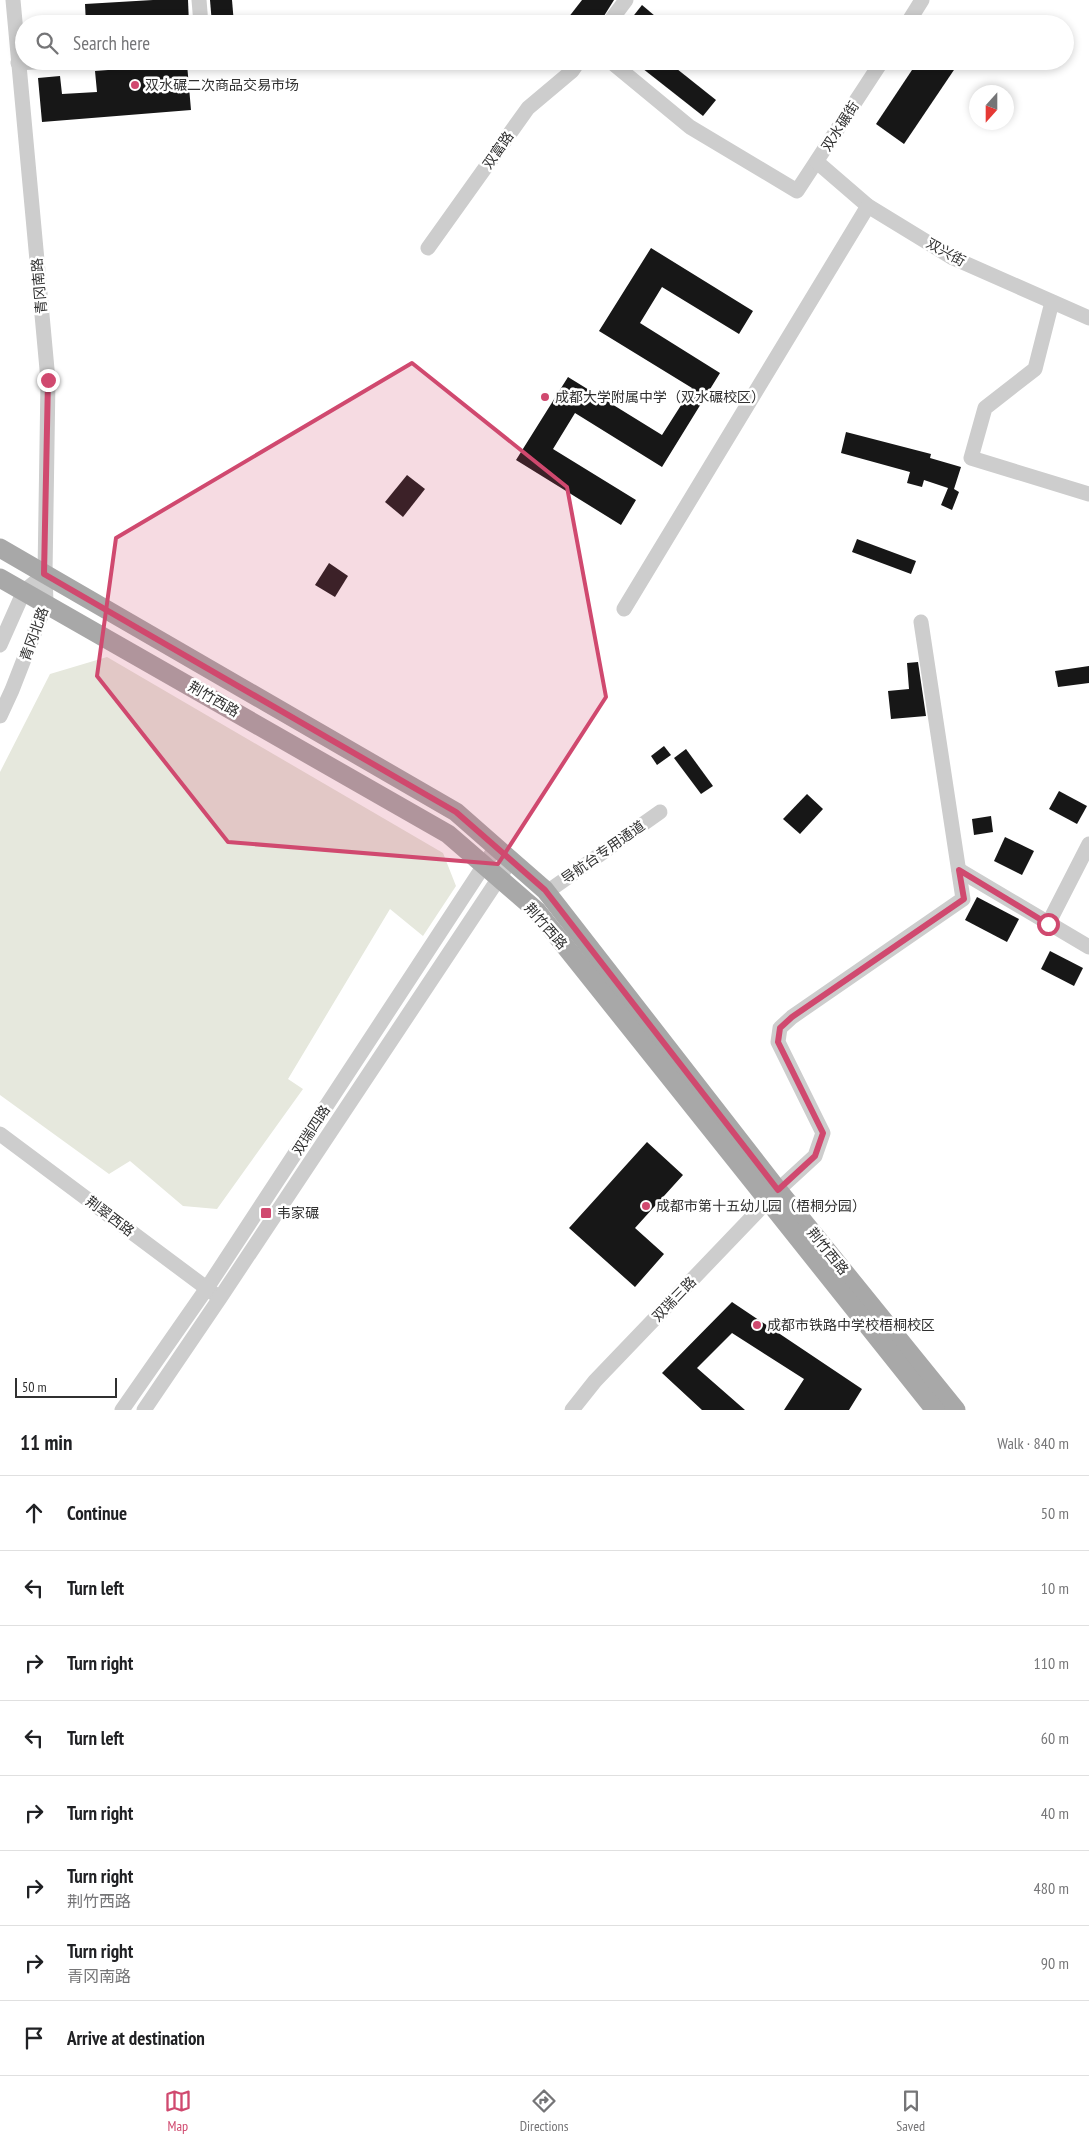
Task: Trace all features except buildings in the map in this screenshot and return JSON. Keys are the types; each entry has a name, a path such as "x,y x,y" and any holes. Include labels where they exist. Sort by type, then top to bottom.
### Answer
{"main road":[{"name":"荆竹西路","path":"0,548 456,812 547,892 935,1410"},
{"name":"荆竹西路","path":"0,578 448,834 537,911 773,1195 956,1410"}],"street":[{"name":"青冈南路","path":"13,0 15,26"},
{"path":"199,0 200,15"},
{"path":"615,15 626,0"},
{"path":"913,15 922,0"},
{"name":"青冈南路","path":"19,70 48,380 44,574"},
{"name":"双富路","path":"428,248 528,108 573,70"},
{"name":"双水碾街","path":"621,70 690,127 797,191 876,70"},
{"name":"双兴街","path":"817,162 868,206 953,258 1089,318"},
{"path":"624,609 868,206"},
{"path":"1052,302 1036,369 986,408 972,458 1089,494"},
{"name":"青冈北路","path":"0,645 24,591 44,574"},
{"name":"青冈北路","path":"0,716 46,603 44,574"},
{"path":"920,622 959,870 1089,947"},
{"name":"导航台专用通道","path":"547,892 660,812"},
{"path":"1048,924 1089,844"},
{"name":"双瑞四路","path":"122,1410 207,1288 496,847"},
{"name":"双瑞四路","path":"144,1410 511,860"},
{"name":"双瑞三路","path":"572,1410 595,1382 773,1195 815,1156 823,1133 778,1042 780,1028 792,1017 964,899 959,870"},
{"name":"荆翠西路","path":"0,1134 220,1298"}],"highlighted area":[{"path":"412,363 567,487 606,697 498,864 228,842 97,676 116,538"}],"shaded area":[{"path":"107,657 443,853 456,886 423,936 390,909 288,1079 303,1089 217,1209 183,1206 130,1161 109,1174 0,1095 0,772 50,674"}],"place":[{"name":"双水碾二次商品交易市场","path":"135,85"},
{"name":"成都大学附属中学（双水碾校区）","path":"545,397"},
{"name":"成都市第十五幼儿园（梧桐分园）","path":"646,1206"},
{"name":"韦家碾","path":"266,1213"},
{"name":"成都市铁路中学校梧桐校区","path":"757,1325"}],"route":[{"path":"48,380 44,574 456,812 545,890 778,1190 815,1156 823,1133 778,1042 780,1028 792,1017 964,899 959,870 1048,924"}]}
